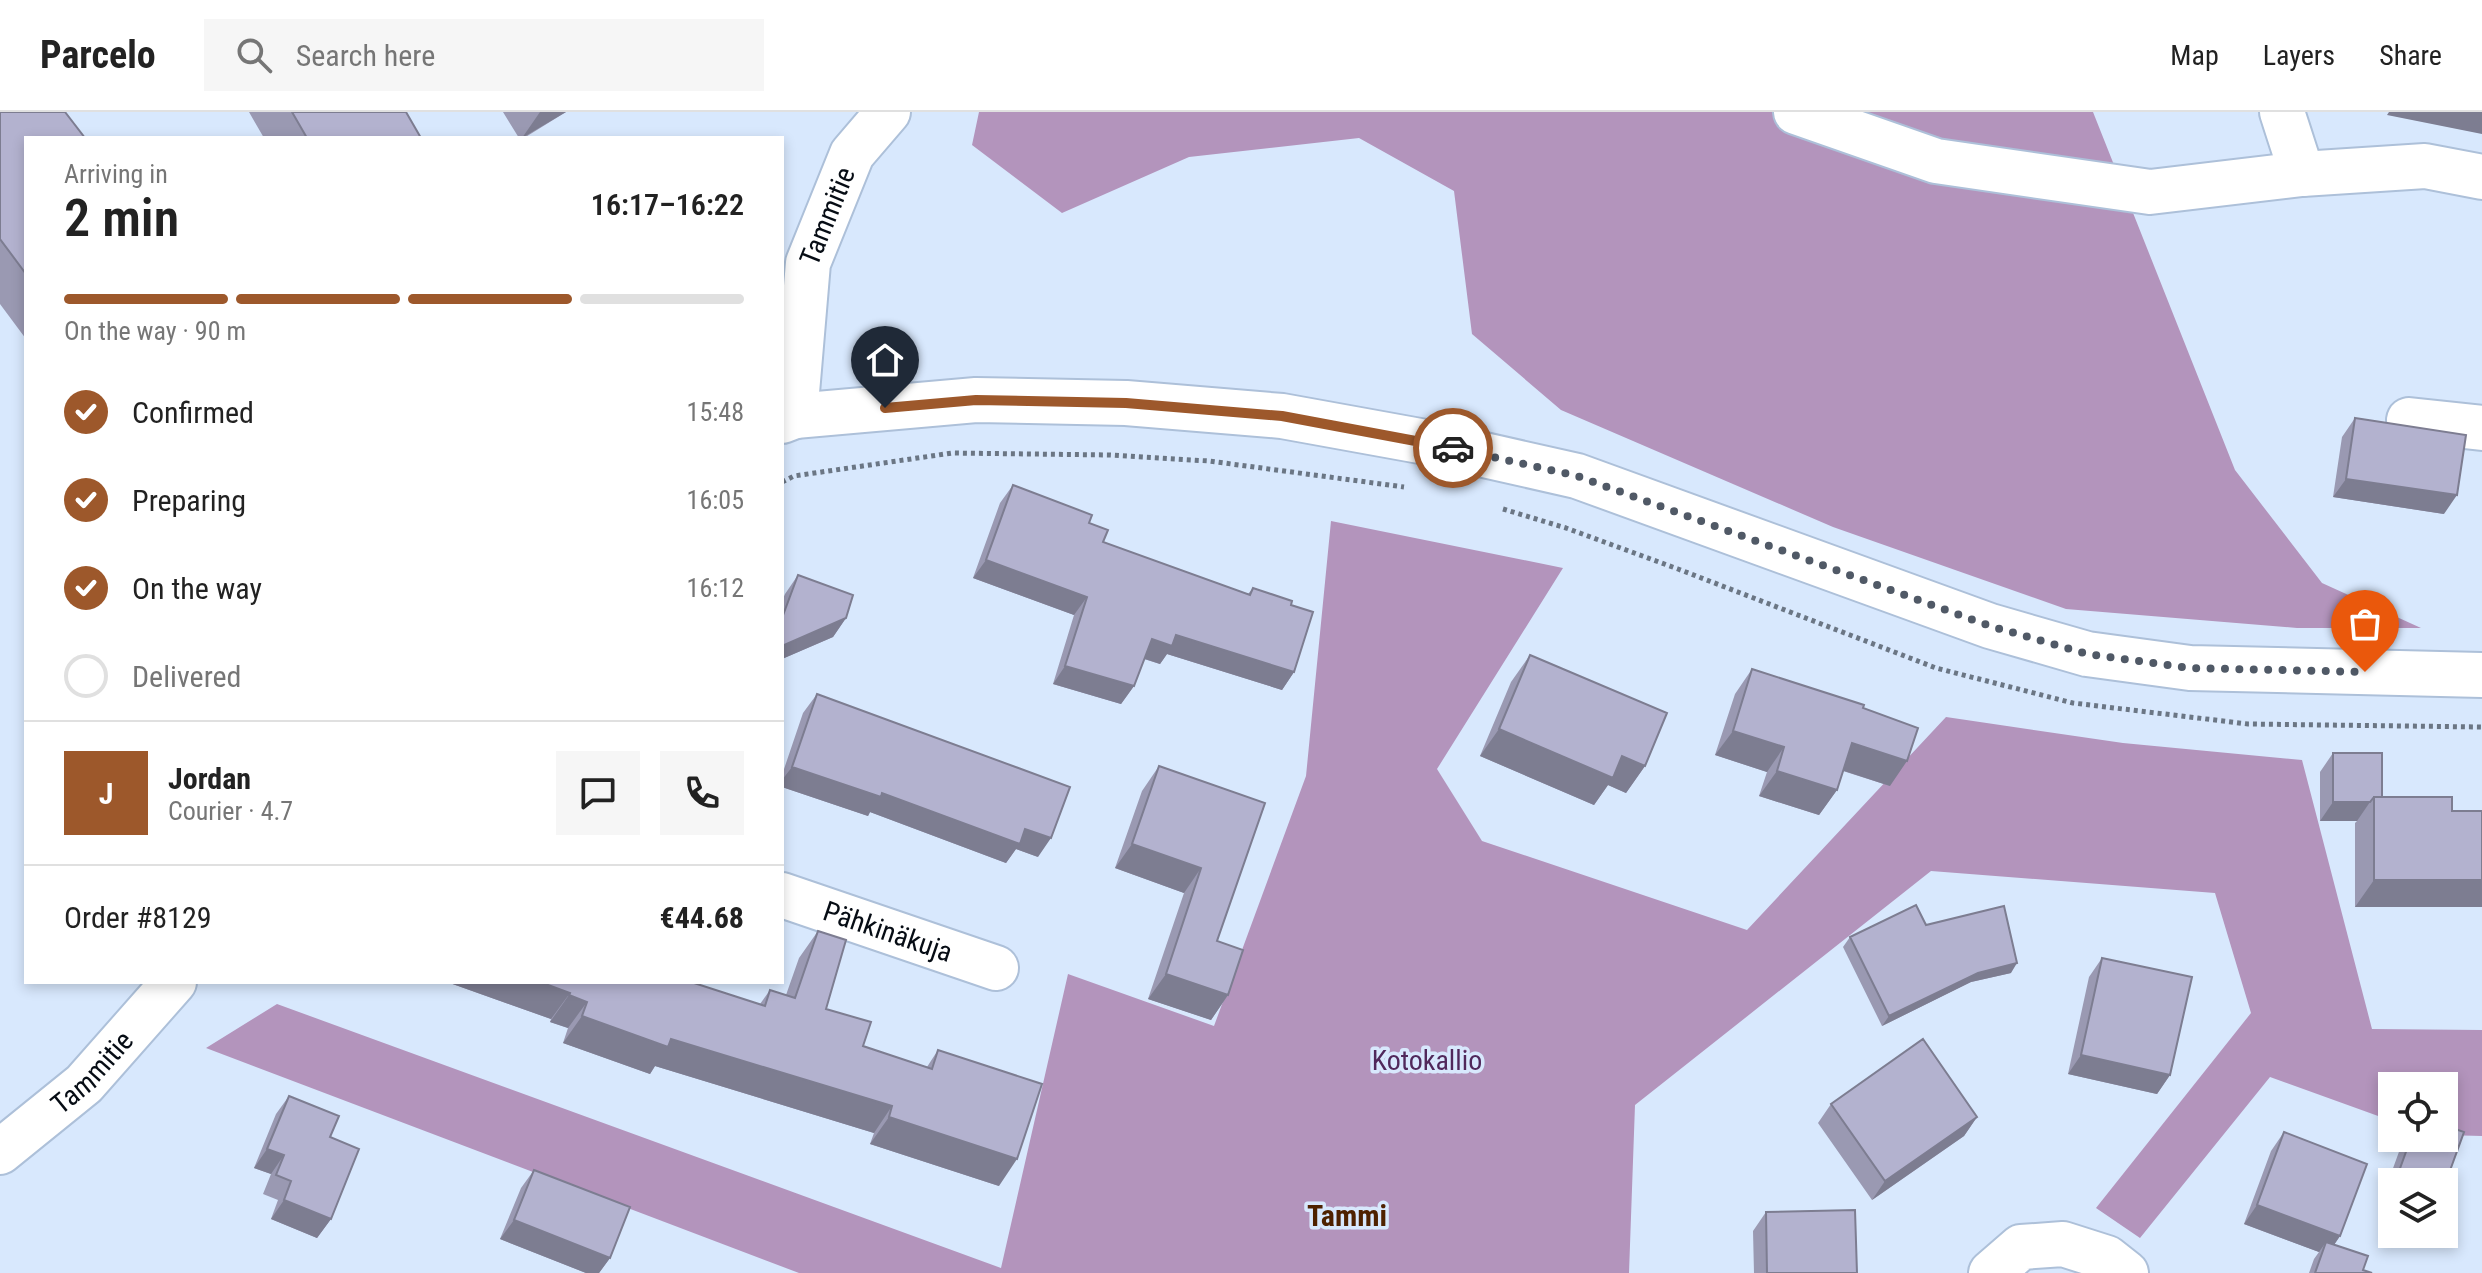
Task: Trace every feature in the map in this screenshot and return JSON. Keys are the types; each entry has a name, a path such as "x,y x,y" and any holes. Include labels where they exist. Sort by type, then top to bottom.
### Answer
{"street":[{"name":"Tammitie","path":"788,418 808,263 852,154 888,112"},
{"path":"1796,112 1936,161 2150,192 2302,174 2425,166 2482,177"},
{"path":"2282,112 2302,174"},
{"path":"788,418 976,400 1126,403 1282,416 1431,443 1577,476 1990,626 2087,654 2190,668 2482,675"},
{"path":"2409,420 2482,428"},
{"name":"Pähkinäkuja","path":"784,896 996,968"},
{"name":"Tammitie","path":"2,1146 84,1084 172,984"},
{"path":"1991,1273 2021,1247 2063,1244 2107,1258 2126,1273"}],"path":[{"path":"784,481 794,476 952,453 1109,455 1209,461 1406,488"},
{"path":"1499,508 1664,563 1936,668 2073,703 2248,724 2482,727"}],"green space":[{"path":"979,112 2093,112 2235,470 2322,583 2421,628 2297,628 2066,609 1833,527 1561,410 1472,334 1454,191 1359,138 1189,157 1062,213 972,145"},
{"name":"Kotokallio","path":"1331,521 1563,568 1437,769 1482,841 1747,930 1946,717 2123,743 2302,760 2372,1029 2482,1030 2482,1136 2458,1135 2458,1072 2378,1072 2378,1116 2270,1077 2140,1238 2096,1208 2251,1013 2215,893 1931,871 1635,1105 1629,1273 799,1273 206,1048 277,1004 1001,1268 1068,974 1214,1026 1306,776"}],"building":[{"path":"0,112 65,112 83,136 24,136 24,271 0,239"},
{"path":"292,112 406,112 420,136 306,136"},
{"path":"2355,418 2466,435 2457,495 2346,479"},
{"path":"1013,485 1092,515 1089,523 1108,530 1103,542 1250,595 1253,588 1292,601 1291,605 1313,612 1294,672 1176,635 1172,646 1152,639 1134,686 1065,666 1087,597 986,560"},
{"path":"798,575 853,595 846,618 784,645 784,613"},
{"path":"1530,655 1667,713 1645,766 1622,756 1613,778 1499,729"},
{"path":"1752,669 1864,705 1863,708 1918,728 1907,761 1852,743 1837,790 1777,771 1784,747 1733,731"},
{"path":"817,694 1070,787 1051,838 1025,829 1020,844 882,793 881,797 792,767"},
{"path":"2333,753 2382,753 2382,797 2374,797 2370,802 2333,802"},
{"path":"1159,766 1265,803 1217,941 1243,950 1228,995 1166,974 1201,868 1132,844"},
{"path":"2374,797 2452,797 2452,811 2482,811 2482,880 2374,880"},
{"path":"1916,905 1926,925 2004,906 2017,963 1978,973 1889,1016 1850,937"},
{"path":"818,931 846,940 826,1009 871,1022 863,1046 932,1069 938,1050 1042,1084 1017,1159 889,1117 892,1106 671,1039 668,1047 582,1016 587,1002 545,984 697,984 765,1006 770,990 795,998"},
{"path":"2102,958 2192,977 2170,1075 2081,1055"},
{"path":"1923,1039 1977,1117 1885,1181 1831,1104"},
{"path":"289,1096 339,1116 330,1137 359,1149 331,1219 284,1200 291,1181 276,1175 284,1155 267,1149"},
{"path":"2458,1130 2464,1132 2458,1148"},
{"path":"2284,1132 2367,1164 2340,1236 2257,1205"},
{"path":"2406,1152 2457,1152 2451,1168 2400,1168"},
{"path":"534,1170 630,1207 610,1258 514,1220"},
{"path":"1855,1210 1857,1273 1767,1273 1766,1212"},
{"path":"2326,1242 2368,1256 2363,1270 2372,1273 2315,1273"}],"way so far":[{"path":"1453,448 1577,476 1990,626 2087,654 2190,668 2365,672"}],"district":[{"name":"Tammi","path":"1347,1215"}],"route":[{"path":"885,408 976,400 1126,403 1282,416 1453,448"}]}
